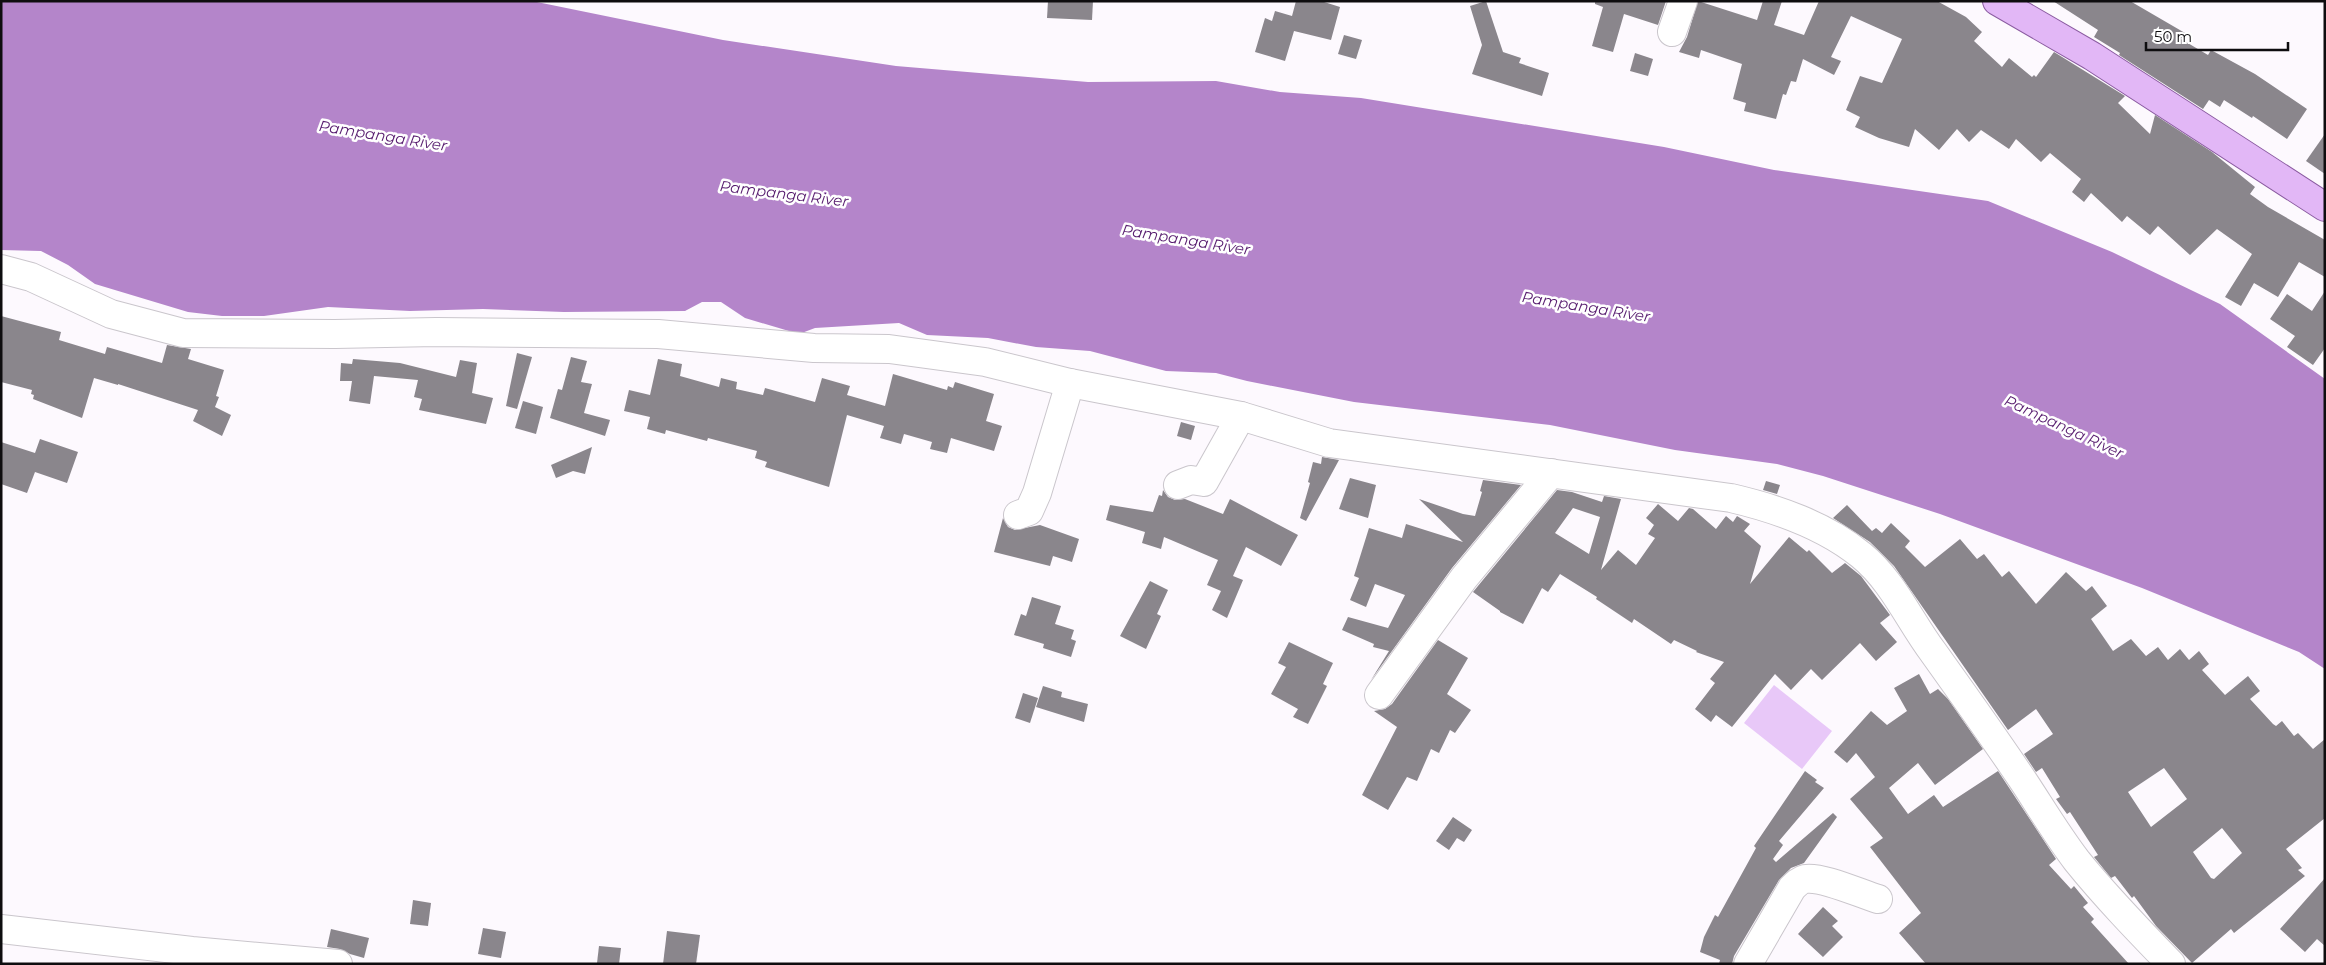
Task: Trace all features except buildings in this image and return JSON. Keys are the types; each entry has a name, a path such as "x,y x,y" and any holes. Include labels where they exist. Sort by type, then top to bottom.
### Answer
{"main road":[{"path":"1997,1 2092,56 2325,207"}],"street":[{"path":"1672,32 1683,1"},
{"path":"1,269 30,277 111,314 183,333 334,334 436,332 658,334 814,348 890,349 985,362 1070,383 1240,416 1328,443 1731,498 1764,506 1794,516 1838,538 1863,556 1886,580 1932,651 1971,702 2076,860 2128,920 2171,964"},
{"path":"1018,515 1029,511 1037,493 1070,383"},
{"path":"1178,485 1190,480 1204,482 1240,416"},
{"path":"1379,695 1464,578 1551,473"},
{"path":"1748,964 1792,888 1798,882 1806,879 1833,884 1878,900"},
{"path":"1,929 192,951 325,963"}],"shaded area":[{"path":"1774,685 1832,731 1802,769 1744,723"}],"water":[{"name":"Pampanga River","path":"1,1 532,1 723,40 896,66 1088,82 1216,81 1280,92 1361,98 1664,147 1774,170 1988,201 2112,252 2220,304 2325,379 2325,669 2299,652 2142,588 1940,514 1823,476 1777,464 1675,450 1550,425 1354,402 1216,373 1166,371 1090,351 1036,347 988,338 927,335 899,323 815,328 799,334 745,318 721,302 702,302 685,311 564,312 483,309 410,311 328,307 264,316 222,316 188,312 95,284 68,265 41,251 1,250"}]}
